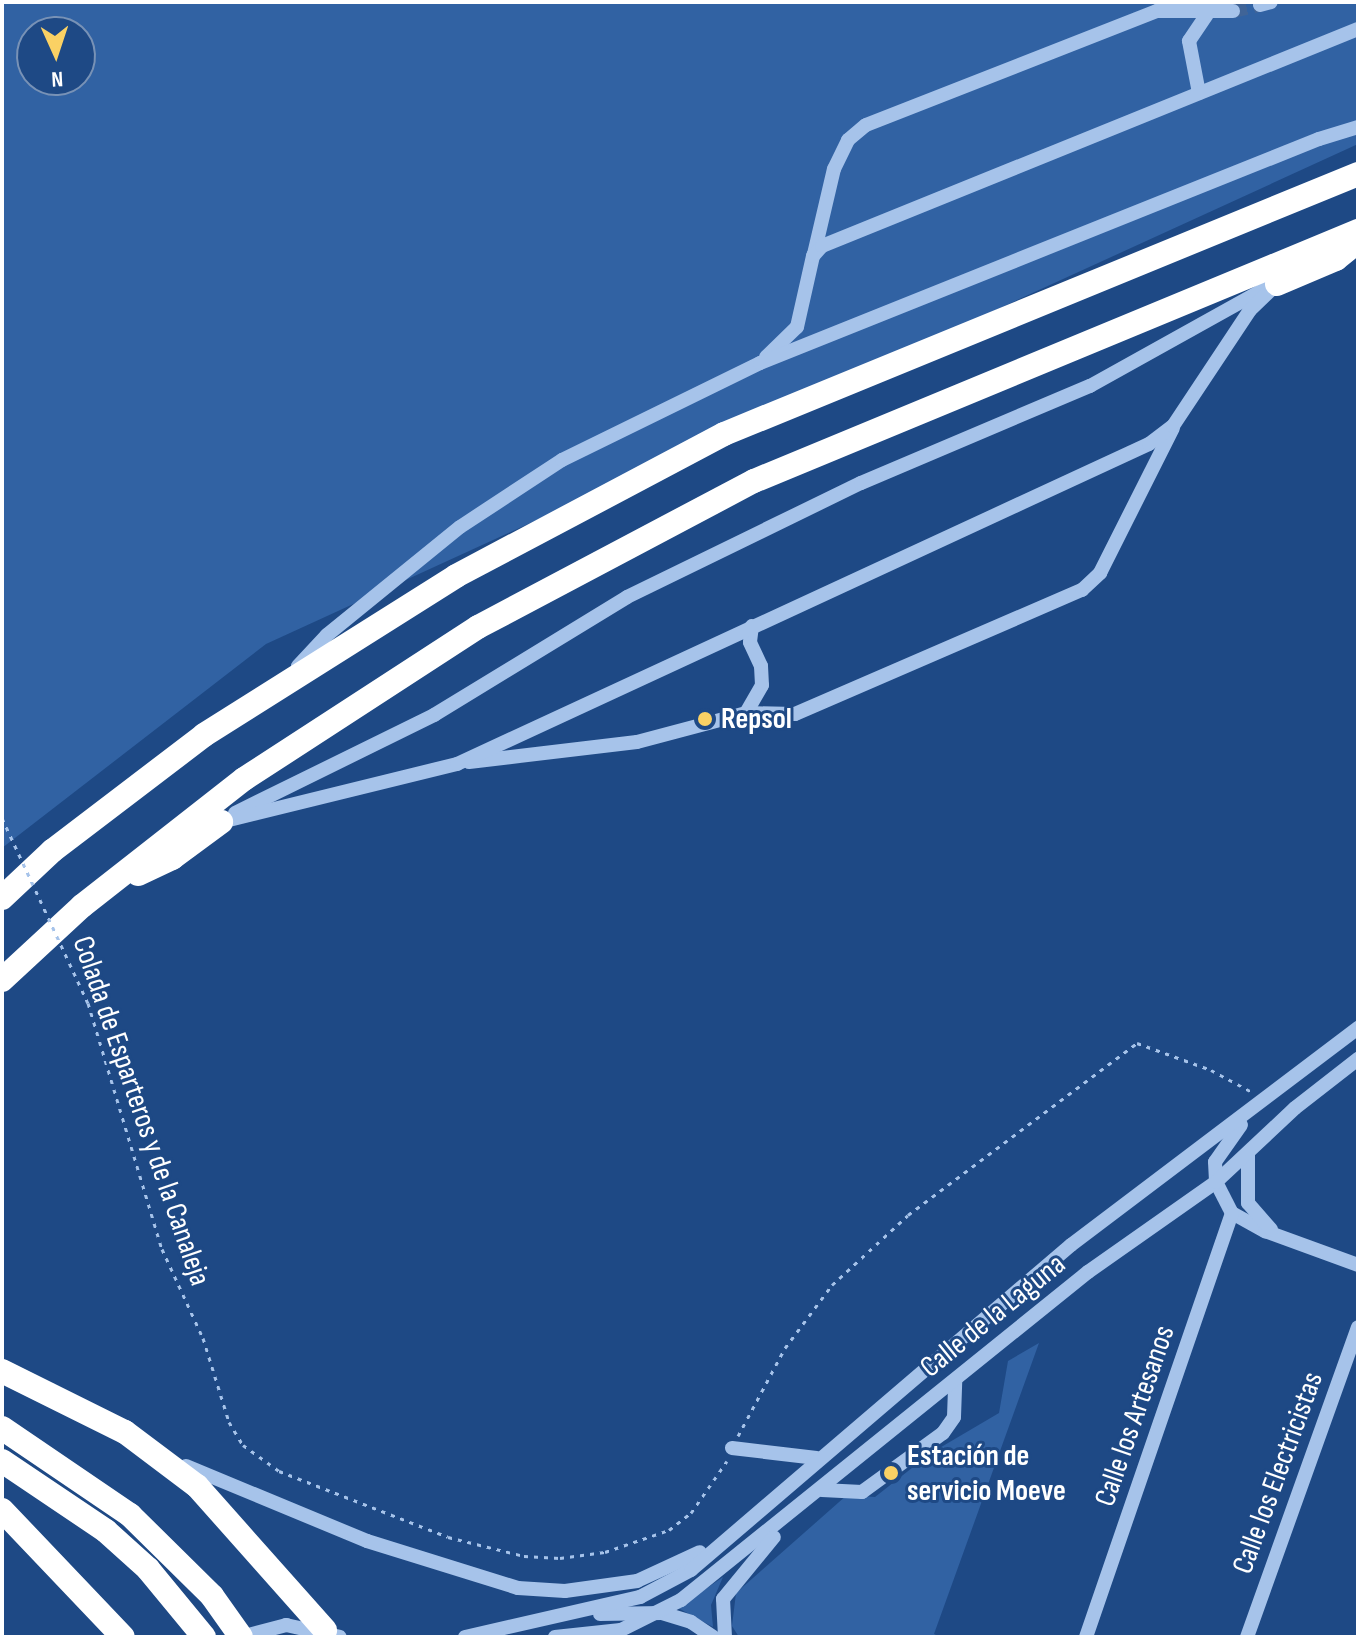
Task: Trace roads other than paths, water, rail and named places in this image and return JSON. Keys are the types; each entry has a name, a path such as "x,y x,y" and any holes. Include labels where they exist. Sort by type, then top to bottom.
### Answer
{"highway":[{"path":"2,898 90,822 204,735 456,576 724,434 1358,174"},
{"path":"2,980 99,892 244,779 478,627 727,495 1358,231"},
{"path":"1277,284 1336,259 1358,241"},
{"path":"99,892 172,858 221,822"},
{"path":"2,1371 125,1432 205,1494 333,1634"},
{"path":"2,1428 130,1515 212,1596 241,1637"},
{"path":"2,1461 106,1531 187,1614 204,1637"},
{"path":"2,1510 123,1637"}],"street":[{"path":"760,363 797,327 834,169 848,140 866,125 1157,11 1207,14 1233,11"},
{"path":"1199,93 1189,41 1207,14"},
{"path":"813,256 822,246 1358,29"},
{"path":"278,688 327,635 460,527 562,460 760,363 1358,127"},
{"path":"221,822 457,764 637,742 705,719 746,713 795,714 1082,590 1100,573 1173,426 1250,310 1277,284"},
{"path":"221,822 434,715 627,597 861,483 1090,386 1277,284"},
{"path":"457,764 1149,444 1173,426"},
{"path":"746,713 762,685 761,666 750,642 752,626"},
{"name":"Calle de la Laguna","path":"739,1525 1071,1245 1358,1028"},
{"name":"Calle de la Laguna","path":"555,1637 621,1630 662,1613 822,1490 1088,1272 1216,1182 1295,1108 1358,1059"},
{"path":"1262,1101 1221,1148 1216,1182 1232,1213 1277,1235 1358,1265"},
{"path":"1248,1155 1248,1203 1277,1235"},
{"name":"Calle los Artesanos","path":"1086,1637 1232,1213"},
{"name":"Calle los Electricistas","path":"1247,1637 1358,1327"},
{"path":"822,1490 862,1492 943,1433 954,1417 955,1381"},
{"path":"125,1432 214,1481 367,1541 518,1588 565,1591 637,1581 688,1560 739,1525"},
{"path":"732,1448 816,1458"},
{"path":"725,1637 723,1599 731,1583 802,1506"},
{"path":"465,1637 526,1620 628,1600 662,1588 691,1570 739,1525"},
{"path":"526,1620 662,1613 691,1622 713,1637"},
{"path":"241,1637 286,1625 333,1634"}],"tunnel":[{"path":"1233,11 1260,5"}],"place":[{"name":"Repsol","path":"705,719"},
{"name":"Estación de servicio Moeve","path":"891,1473"}]}
